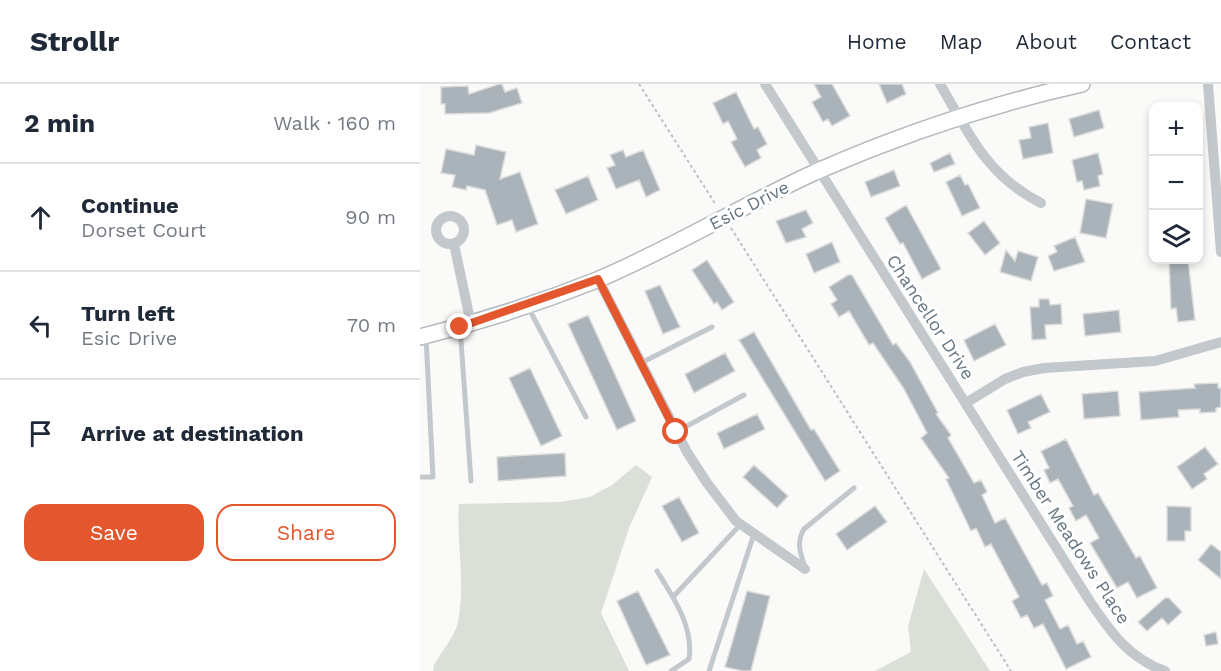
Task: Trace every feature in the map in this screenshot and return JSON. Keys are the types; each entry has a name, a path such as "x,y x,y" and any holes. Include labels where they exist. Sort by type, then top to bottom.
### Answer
{"street":[{"name":"Chancellor Drive","path":"765,84 966,403 1005,379 1023,372 1044,368 1155,361 1221,342"},
{"path":"940,84 993,170 1017,191 1041,203"},
{"name":"Esic Drive","path":"423,336 465,326 527,306 598,279 818,171 958,116 1083,84"},
{"path":"1208,84 1221,252"},
{"path":"454,244 465,326"},
{"path":"598,279 676,432 706,483 741,524 805,569"},
{"name":"Timber Meadows Place","path":"966,403 1117,640 1138,658 1166,671"}],"lane":[{"path":"527,306 586,417"},
{"path":"465,326 471,481"},
{"path":"641,363 712,327"},
{"path":"420,477 433,477 423,336"},
{"path":"676,432 744,395"},
{"path":"805,569 799,548 799,537 804,529 854,488"},
{"path":"673,597 741,524"},
{"path":"710,671 754,534"},
{"path":"657,571 673,597 689,633 691,645 689,659 671,671"}],"path":[{"path":"639,84 719,210"},
{"path":"730,228 1011,671"}],"shaded area":[{"path":"636,465 652,477 629,528 601,613 629,671 433,671 458,621 461,591 459,504 561,502 590,497 612,485"},
{"path":"924,569 990,671 875,671 911,652 908,626"}],"building":[{"path":"502,84 505,92 517,88 522,103 489,113 445,114 445,104 441,104 441,87 468,86 469,94"},
{"path":"814,84 832,84 850,116 832,126 828,119 823,122 812,102 821,97"},
{"path":"879,84 902,84 906,94 887,103"},
{"path":"736,92 754,129 758,127 767,144 757,150 761,158 745,167 731,142 737,139 728,121 723,124 713,103"},
{"path":"1099,110 1104,128 1074,137 1069,119"},
{"path":"1048,123 1053,153 1023,159 1019,140 1031,138 1029,127"},
{"path":"476,145 506,152 500,179 520,172 538,224 516,232 512,220 497,225 485,190 467,186 466,190 452,187 455,175 441,173 446,149 474,155"},
{"path":"623,150 626,157 643,150 660,190 646,197 639,180 616,189 607,168 615,165 610,155"},
{"path":"950,153 955,164 934,172 930,163"},
{"path":"1098,153 1103,174 1098,176 1100,186 1084,190 1082,181 1077,182 1072,160"},
{"path":"894,170 900,186 871,197 865,182"},
{"path":"960,175 965,185 968,184 980,208 962,216 946,182"},
{"path":"588,176 598,200 566,214 555,190"},
{"path":"1086,199 1113,204 1106,238 1080,233"},
{"path":"906,205 941,269 922,279 903,243 900,244 885,218"},
{"path":"806,210 813,223 802,229 806,237 786,243 776,221"},
{"path":"984,221 1000,243 985,255 968,233"},
{"path":"1075,237 1085,262 1054,271 1048,256 1057,252 1054,246"},
{"path":"832,242 840,262 814,273 806,254"},
{"path":"1006,250 1015,261 1018,251 1038,257 1031,281 1000,272"},
{"path":"707,260 734,302 722,310 717,302 714,304 692,270"},
{"path":"1169,264 1188,264 1195,320 1178,322 1176,308 1171,309"},
{"path":"848,275 852,275 893,345 896,343 910,362 938,413 936,414 951,435 948,438 974,483 981,480 987,492 982,495 995,523 1005,518 1042,585 1047,583 1053,596 1045,600 1060,629 1068,625 1077,644 1083,641 1091,657 1066,669 1043,624 1034,628 1027,615 1021,618 1012,601 1019,597 991,544 985,547 976,528 971,531 946,479 949,478 921,438 927,433 904,389 873,343 869,345 849,311 839,317 831,304 837,300 829,287"},
{"path":"660,285 680,327 663,334 645,291"},
{"path":"1039,299 1049,299 1050,305 1061,304 1062,324 1045,325 1046,339 1032,340 1030,307 1039,307"},
{"path":"1119,310 1121,332 1085,336 1083,314"},
{"path":"588,315 636,421 617,430 568,324"},
{"path":"995,324 1006,345 974,361 964,340"},
{"path":"754,332 811,430 814,429 840,471 825,481 739,340"},
{"path":"725,353 735,371 694,393 685,374"},
{"path":"530,368 562,436 541,446 509,378"},
{"path":"1218,383 1218,388 1221,388 1221,407 1216,408 1216,412 1200,413 1200,409 1178,410 1179,417 1141,420 1139,392 1195,388 1194,384"},
{"path":"1118,391 1120,416 1084,419 1082,394"},
{"path":"1041,394 1050,412 1028,422 1031,428 1018,434 1007,410"},
{"path":"757,414 765,429 724,449 717,433"},
{"path":"1066,439 1094,495 1098,493 1136,558 1140,556 1157,588 1137,598 1128,582 1117,588 1090,543 1099,538 1086,515 1076,521 1069,508 1073,506 1058,479 1050,483 1044,470 1049,468 1041,451"},
{"path":"1205,447 1218,464 1204,474 1207,479 1192,489 1177,467"},
{"path":"565,453 566,476 498,481 497,457"},
{"path":"754,465 788,496 777,508 743,477"},
{"path":"679,497 699,533 682,542 662,506"},
{"path":"875,506 887,522 847,550 836,534"},
{"path":"1167,506 1191,507 1191,531 1185,531 1185,541 1167,541"},
{"path":"1211,544 1221,552 1221,579 1198,560"},
{"path":"638,591 670,655 646,665 617,601"},
{"path":"747,591 770,596 751,671 742,671 725,667"},
{"path":"1165,598 1169,598 1182,612 1168,625 1162,618 1147,631 1138,622"},
{"path":"1216,632 1218,644 1206,646 1204,635"}],"route":[{"path":"460,327 598,279 676,432"}]}
